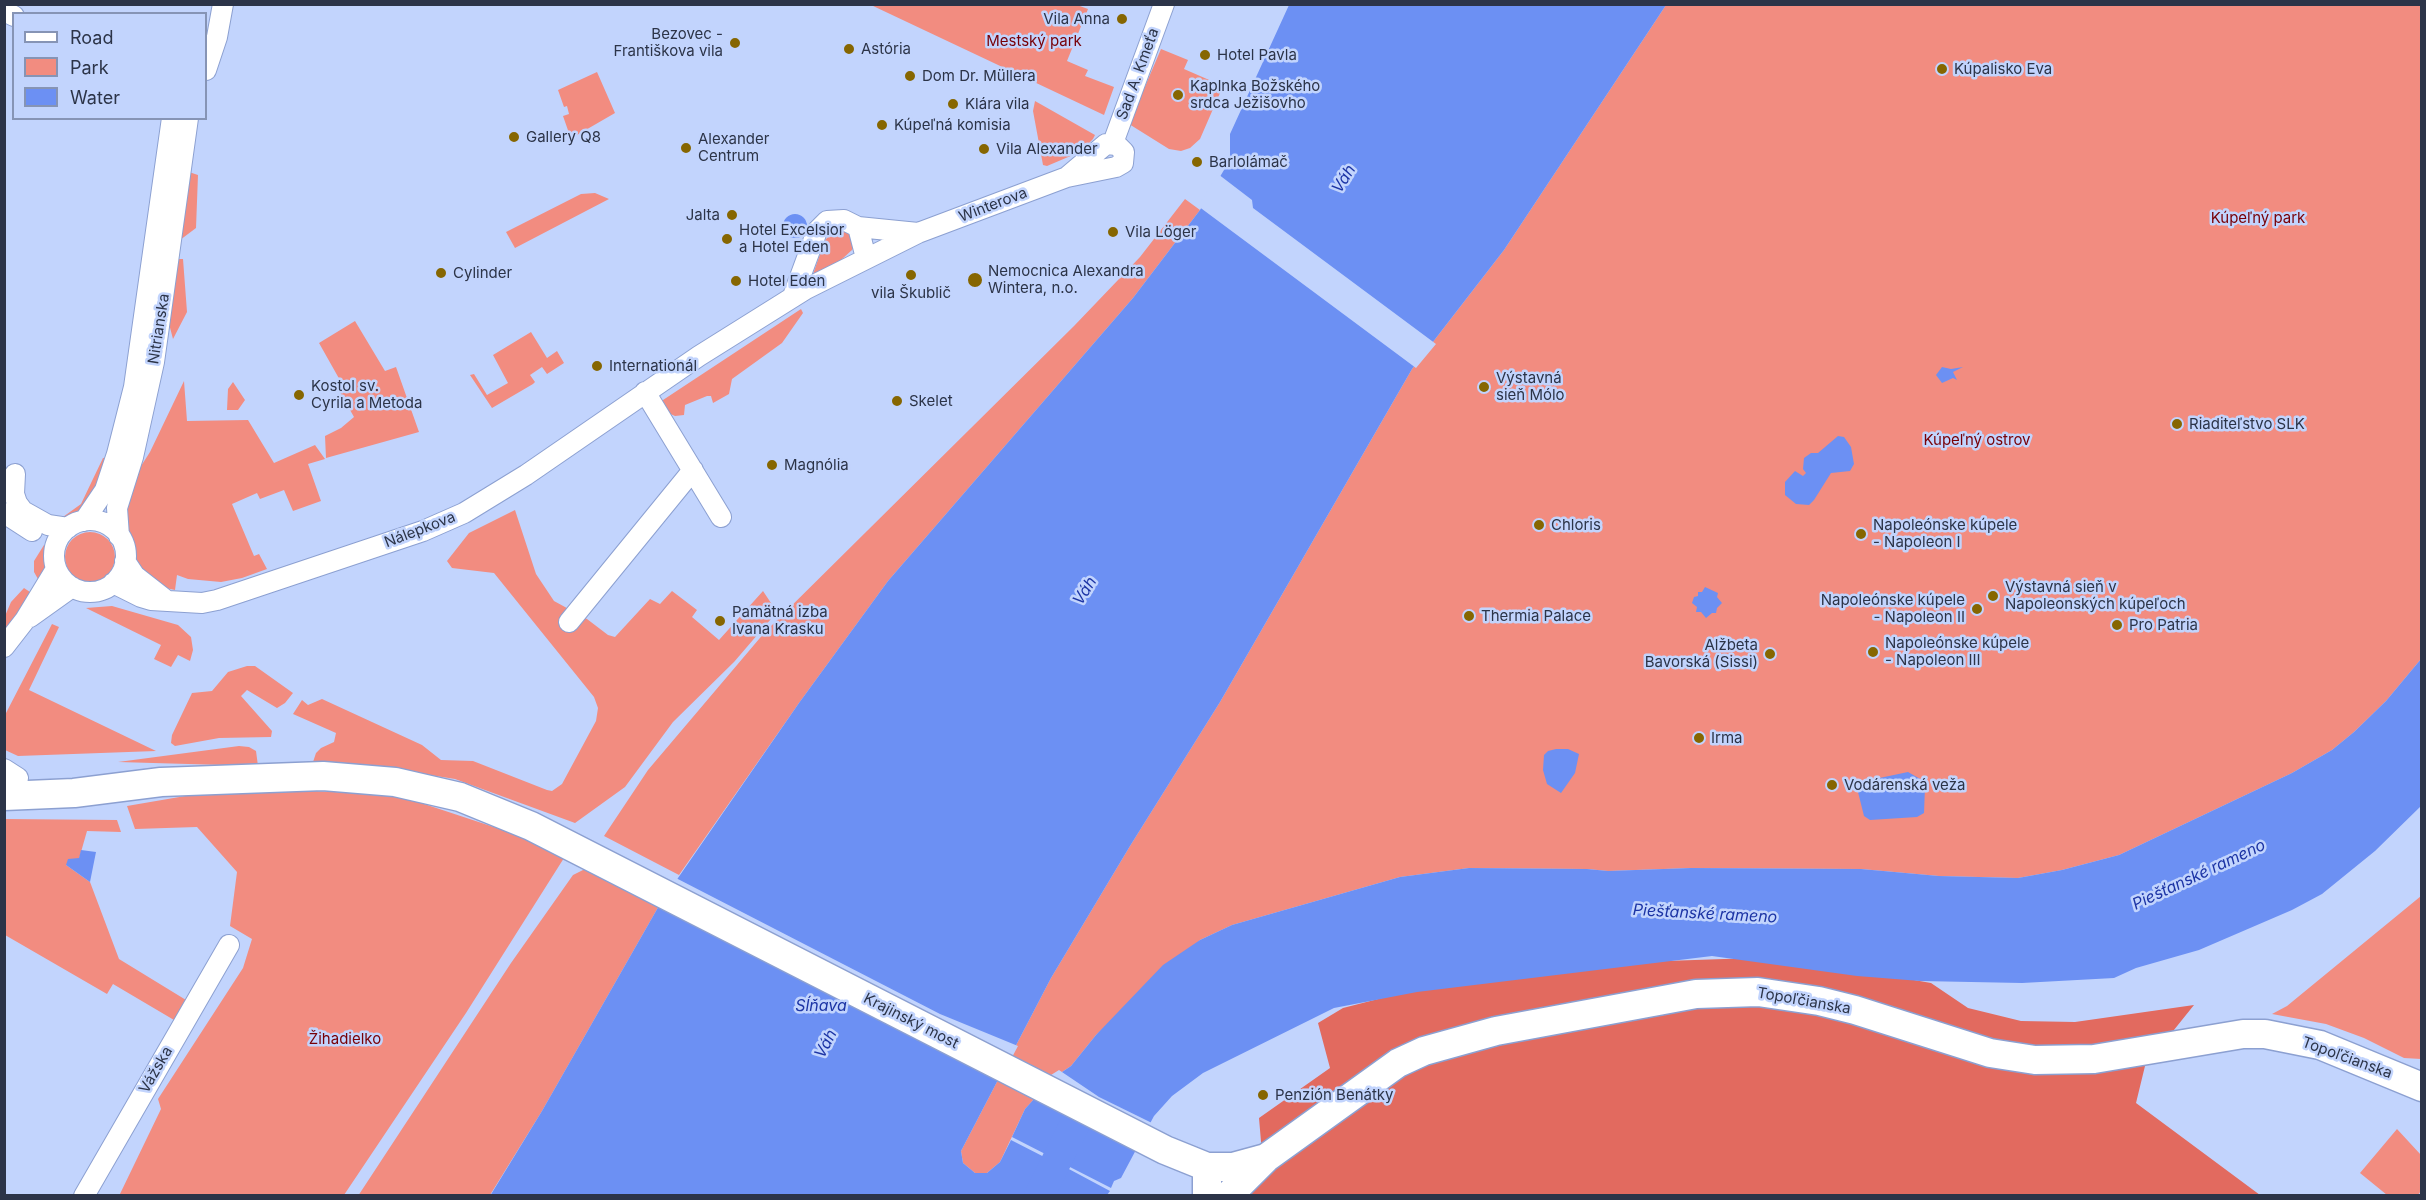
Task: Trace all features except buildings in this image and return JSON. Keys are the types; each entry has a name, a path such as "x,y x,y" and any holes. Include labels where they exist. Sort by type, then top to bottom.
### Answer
{"main road":[{"name":"Krajinský most","path":"8,780 74,793 161,782 323,776 395,782 441,791 480,804 531,826 1166,1150 1207,1167"},
{"name":"Topoľčianska","path":"1207,1167 1233,1167 1266,1158 1398,1063 1424,1052 1496,1031 1696,994 1758,992 1819,1001 1856,1010 1990,1053 2035,1060 2094,1059 2243,1034 2265,1034 2320,1045 2421,1087"},
{"path":"1228,1196 1266,1158"},
{"path":"1207,1167 1207,1196"}],"street":[{"path":"207,64 211,41 223,4"},
{"name":"Sad A. Kmeťa","path":"1113,143 1164,4"},
{"name":"Nitrianska","path":"4,647 25,620 55,559 58,539 98,504 117,454 134,387 172,120"},
{"name":"Nitrianska","path":"125,561 124,548 119,536 117,508 133,457 153,362 188,120"},
{"name":"Winterova","path":"918,232 1067,177 1098,149 1113,143"},
{"path":"799,292 814,237 820,226 835,219 852,222 858,227 918,232"},
{"path":"858,227 866,258"},
{"name":"Nálepkova","path":"113,583 141,597 202,603 282,580 464,513 526,475 645,392 799,292 918,232"},
{"path":"645,392 722,517"},
{"path":"569,622 693,470"},
{"path":"119,536 101,522 48,525 23,511 16,502 14,494 15,474 6,490 6,514 20,525 42,536 55,559 62,579 72,587 93,592 113,583 121,573 125,561"},
{"path":"125,561 135,576 167,601"},
{"name":"Nitrianska","path":"25,620 72,587"},
{"name":"Vážska","path":"84,1196 229,945"}],"green space":[{"name":"Mestský park","path":"871,5 1077,5 1088,9 1067,61 1088,70 1085,76 1114,87 1104,115"},
{"name":"Kúpeľný ostrov","path":"1666,5 2421,5 2421,659 2386,701 2332,750 2292,773 2119,855 2062,870 2018,878 1939,876 1861,869 1691,868 1608,871 1469,868 1400,877 1232,925 1200,940 1096,1035 1071,1066 1053,1078 1025,1109 1000,1162 987,1173 975,1173 963,1163 961,1151 1051,978 1220,702 1412,369 1504,250"},
{"path":"1161,49 1188,60 1184,69 1223,86 1200,139 1190,148 1181,151 1169,149 1129,124"},
{"path":"597,72 615,113 577,135 570,136 563,116 569,114 567,106 564,107 558,90"},
{"path":"1035,101 1095,135 1093,139 1080,152 1047,166 1043,165 1033,111"},
{"path":"189,172 198,175 196,228 180,240"},
{"path":"595,193 609,199 515,248 506,232 581,194"},
{"path":"1185,199 1200,210 1133,298 888,581 799,703 679,875 604,836 648,770 765,632 1074,326 1140,257"},
{"path":"839,229 850,233 854,246 852,250 841,260 812,277 825,240"},
{"path":"178,259 183,259 187,312 173,339 168,320"},
{"path":"801,309 803,313 782,343 732,379 729,394 713,403 711,396 707,396 685,405 684,415 675,416 666,412 662,406 663,400"},
{"path":"355,321 385,371 396,367 419,432 326,458 325,436 341,428 354,417 336,385 341,382 319,343"},
{"path":"531,332 547,358 557,351 564,363 547,374 542,367 530,375 535,382 533,384 492,408 470,375 474,374 487,395 508,383 493,355"},
{"path":"184,381 187,421 248,420 274,463 315,445 325,459 308,464 321,501 293,511 284,490 260,499 257,493 232,504 254,556 259,554 267,569 242,578 221,582 188,579 177,575 175,590 161,587 135,563 133,548 122,523 134,477 150,452"},
{"path":"233,382 245,400 238,410 227,410 228,389"},
{"path":"110,457 98,497 75,519 67,523 56,522 81,504 103,458"},
{"path":"515,510 536,574 554,601 587,619 608,635 615,637 650,599 660,604 672,591 697,610 692,617 719,640 763,591 777,612 734,662 673,722 625,787 575,823 455,779 404,771 312,765 316,753 334,742 336,733 293,714 302,700 308,705 322,699 422,745 441,760 473,761 552,791 562,784 596,721 598,708 594,697 494,573 452,568 447,561 469,533"},
{"path":"90,532 108,539 115,557 108,575 90,582 72,575 65,557 72,539"},
{"path":"44,545 49,553 50,568 43,582 34,572 34,561"},
{"path":"24,588 33,594 5,630 5,616 11,602"},
{"path":"112,606 178,625 191,637 193,650 190,661 178,655 171,667 154,659 161,645 86,608"},
{"path":"52,624 59,627 29,690 156,751 18,756 5,750 5,715"},
{"path":"255,666 293,693 285,703 277,708 247,690 241,696 272,731 271,737 219,738 175,746 171,743 172,735 192,693 212,691 228,672"},
{"path":"239,746 249,747 256,751 258,766 118,762"},
{"name":"Žihadielko","path":"312,791 397,795 512,833 564,858 466,1013 344,1195 119,1196 161,1109 158,1099 243,968 252,939 230,926 237,872 197,827 135,829 127,806 191,795"},
{"path":"5,819 117,820 121,832 87,831 79,859 66,865 90,882 119,959 186,1000 174,1020 113,984 107,994 5,935"},
{"path":"587,868 660,904 542,1111 490,1195 358,1196 511,963 573,875"},
{"path":"2421,896 2421,1059 2404,1058 2364,1038 2326,1024 2272,1014 2287,1006"},
{"path":"2397,1129 2421,1155 2421,1191 2418,1195 2387,1195 2360,1173"}],"shaded area":[{"path":"1783,957 1931,983 1968,1008 2021,1021 2075,1022 2194,1005 2145,1066 2136,1103 2260,1195 1231,1196 1263,1165 1259,1118 1330,1068 1318,1023 1343,1008 1460,978 1577,964"}],"water":[{"name":"Sĺňava","path":"1289,5 1666,5 1504,250 1412,369 1220,702 1051,978 961,1151 963,1163 975,1173 987,1173 1000,1162 1011,1140 1054,1162 1046,1183 1047,1187 1054,1187 1067,1168 1110,1191 1107,1195 490,1196 542,1111 660,904 799,703 888,581 1133,298 1200,210 1230,160 1230,134"},
{"path":"795,214 800,215 806,221 806,231 800,237 795,238 790,237 784,231 783,226 784,221 790,215"},
{"path":"1942,367 1951,369 1963,367 1953,372 1957,380 1953,378 1942,383 1936,375"},
{"path":"1838,436 1844,437 1851,447 1854,464 1850,471 1831,473 1809,505 1796,504 1785,495 1785,482 1795,471 1803,476 1806,473 1803,469 1804,458 1811,453 1818,453"},
{"path":"1705,587 1718,593 1717,597 1722,603 1716,613 1706,618 1701,612 1696,612 1697,607 1692,603 1694,597 1698,596 1698,592 1702,592"},
{"path":"2421,659 2421,806 2375,851 2322,894 2292,910 2199,950 2136,968 2114,978 2022,983 1920,981 1857,976 1712,956 1417,992 1334,1008 1203,1073 1172,1096 1154,1116 1121,1178 1114,1181 1111,1188 1068,1166 1070,1162 1068,1157 1063,1154 1055,1159 1012,1137 1025,1109 1053,1078 1071,1066 1096,1035 1163,965 1200,940 1232,925 1400,877 1469,868 1608,871 1691,868 1861,869 1939,876 2018,878 2062,870 2119,855 2292,773 2332,750 2386,701"},
{"path":"1556,749 1568,749 1579,754 1575,773 1561,793 1547,784 1543,770 1544,755"},
{"path":"1908,772 1922,780 1925,787 1924,813 1917,817 1870,820 1864,816 1858,792 1860,784"},
{"path":"81,850 96,852 90,882 66,865 68,859 79,858"}],"pier":[{"path":"1218,174 1252,200 1253,208 1436,344 1416,368 1198,206"},
{"path":"674,877 940,1014 1018,1046 1002,1076 659,901"},
{"path":"1059,1070 1099,1097 1154,1124 1141,1147 1035,1093 1051,1075"}],"waterway":[{"name":"Piešťanské rameno","path":"1039,1196 1078,1118"}],"place":[{"name":"Vila Anna","path":"1122,19"},
{"name":"Bezovec - Františkova vila","path":"735,43"},
{"name":"Astória","path":"849,49"},
{"name":"Hotel Pavla","path":"1205,55"},
{"name":"Kúpalisko Eva","path":"1942,69"},
{"name":"Dom Dr. Müllera","path":"910,76"},
{"name":"Kaplnka Božského srdca Ježišovho","path":"1178,95"},
{"name":"Klára vila","path":"953,104"},
{"name":"Kúpeľná komisia","path":"882,125"},
{"name":"Gallery Q8","path":"514,137"},
{"name":"Alexander Centrum","path":"686,148"},
{"name":"Vila Alexander","path":"984,149"},
{"name":"Barlolámač","path":"1197,162"},
{"name":"Jalta","path":"732,215"},
{"name":"Vila Löger","path":"1113,232"},
{"name":"Hotel Excelsior a Hotel Eden","path":"727,239"},
{"name":"Cylinder","path":"441,273"},
{"name":"vila Škublič","path":"911,275"},
{"name":"Nemocnica Alexandra Wintera, n.o.","path":"975,280"},
{"name":"Hotel Eden","path":"736,281"},
{"name":"Internationál","path":"597,366"},
{"name":"Výstavná sieň Mólo","path":"1484,387"},
{"name":"Kostol sv. Cyrila a Metoda","path":"299,395"},
{"name":"Skelet","path":"897,401"},
{"name":"Riaditeľstvo SLK","path":"2177,424"},
{"name":"Magnólia","path":"772,465"},
{"name":"Chloris","path":"1539,525"},
{"name":"Napoleónske kúpele - Napoleon I","path":"1861,534"},
{"name":"Výstavná sieň v Napoleonských kúpeľoch","path":"1993,596"},
{"name":"Napoleónske kúpele - Napoleon II","path":"1977,609"},
{"name":"Thermia Palace","path":"1469,616"},
{"name":"Pamätná izba Ivana Krasku","path":"720,621"},
{"name":"Pro Patria","path":"2117,625"},
{"name":"Napoleónske kúpele - Napoleon III","path":"1873,652"},
{"name":"Alžbeta Bavorská (Sissi)","path":"1770,654"},
{"name":"Irma","path":"1699,738"},
{"name":"Vodárenská veža","path":"1832,785"},
{"name":"Penzión Benátky","path":"1263,1095"}],"water label":[{"name":"Váh","path":"1344,179"},
{"name":"Váh","path":"1085,591"},
{"name":"Váh","path":"826,1044"}],"park label":[{"name":"Kúpeľný park","path":"2258,218"}]}
